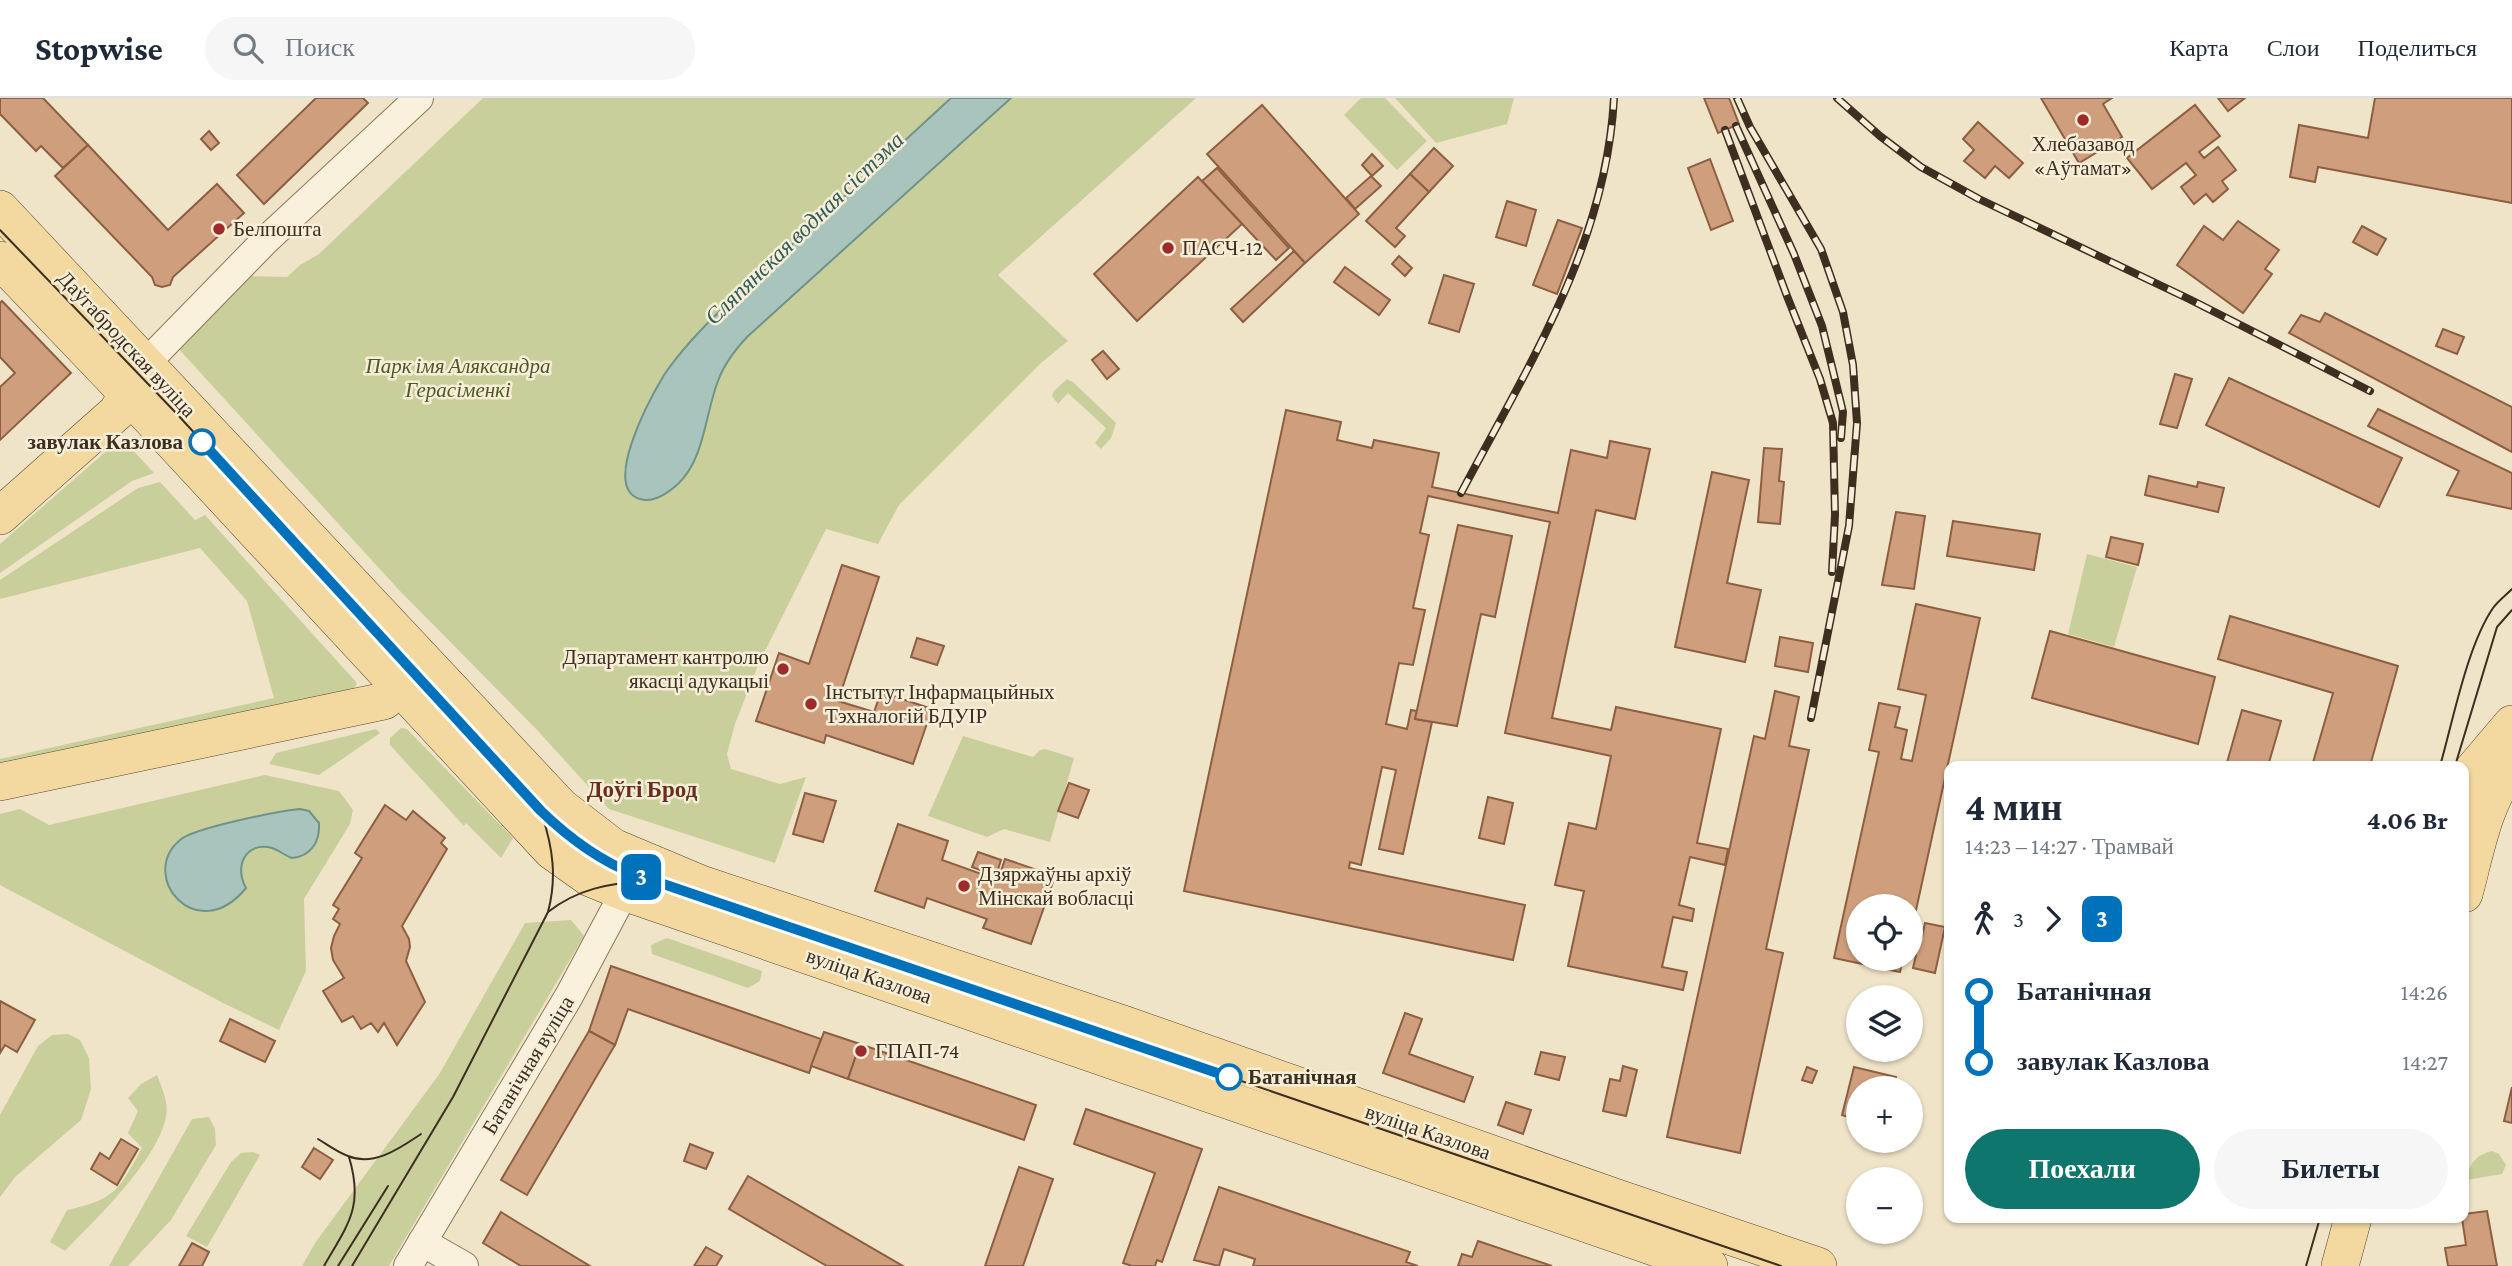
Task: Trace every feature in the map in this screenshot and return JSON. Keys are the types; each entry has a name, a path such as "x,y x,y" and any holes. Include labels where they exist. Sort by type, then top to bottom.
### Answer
{"main road":[{"name":"Даўгабродская вуліца","path":"0,209 137,379 411,674 552,851 590,878 632,876"},
{"name":"Даўгабродская вуліца","path":"0,260 137,379"},
{"path":"0,516 117,412 137,379"},
{"path":"0,782 384,701 411,674"},
{"path":"2469,785 2473,770 2512,724"},
{"path":"2469,875 2484,817 2501,780 2512,766"},
{"name":"вуліца Казлова","path":"632,876 1709,1266"},
{"name":"вуліца Казлова","path":"632,876 701,884 1113,1021 1604,1194 1818,1266"},
{"path":"2340,1266 2352,1223"},
{"path":"2367,1266 2379,1223"}],"street":[{"path":"137,379 266,240 419,98"},
{"name":"Батанічная вуліца","path":"408,1266 569,996 632,876"},
{"path":"422,1242 464,1266"}],"green space":[{"name":"Парк імя Аляксандра Герасіменкі","path":"483,98 951,98 691,340 665,375 640,424 624,470 633,494 646,498 673,490 683,479 699,448 720,376 747,337 1011,98 1196,98 998,275 1068,341 1041,363 899,505 878,544 826,529 759,663 735,724 727,754 731,769 780,784 806,777 775,863 609,809 537,730 398,589 176,346 249,276 287,277 300,265 319,254"},
{"path":"1361,98 1385,98 1427,141 1397,170 1344,115"},
{"path":"1395,98 1514,98 1507,124 1436,143"},
{"path":"1067,379 1116,423 1111,438 1101,449 1095,443 1106,428 1068,393 1058,404 1052,396"},
{"path":"121,444 128,445 154,473 132,481 0,573 0,544 110,448"},
{"path":"160,482 195,520 205,515 357,683 353,690 0,771 0,759 274,698 247,601 200,548 0,599 0,580 138,488"},
{"path":"2087,554 2137,567 2114,647 2068,634"},
{"path":"401,728 407,729 513,838 501,858 466,823 464,826 390,745 390,738"},
{"path":"376,729 380,733 319,775 269,764 276,753"},
{"path":"963,736 1033,757 1045,749 1074,758 1050,842 1004,829 987,837 928,816"},
{"path":"265,775 339,791 353,810 350,824 304,899 306,971 279,1030 0,885 0,814 20,809 49,825"},
{"path":"571,920 584,936 389,1266 302,1266 315,1243 440,1073 525,923"},
{"path":"667,938 762,971 760,981 748,988 652,954 651,945"},
{"path":"68,1034 80,1040 89,1058 91,1089 81,1120 16,1176 0,1197 0,1115 38,1046 52,1035"},
{"path":"157,1075 167,1106 166,1117 151,1152 124,1188 65,1251 50,1242 67,1210 96,1202 114,1191 142,1148 128,1133 138,1111 128,1098 141,1084"},
{"path":"209,1117 215,1129 216,1145 171,1220 128,1266 109,1266 192,1119"},
{"path":"2492,1151 2499,1154 2506,1165 2502,1174 2469,1180 2474,1161"},
{"path":"253,1152 260,1155 207,1247 186,1236 231,1162 241,1153"}],"water":[{"path":"951,98 1011,98 742,342 720,375 694,462 678,484 654,499 645,500 631,494 626,481 626,464 632,443 658,386 677,357 724,307"},
{"path":"300,809 309,811 319,823 318,836 310,851 292,858 272,848 255,848 244,858 242,864 241,872 246,888 227,905 209,911 192,909 179,900 169,887 165,871 168,855 180,840 188,835 218,825"}],"building":[{"path":"0,98 43,98 88,145 63,168 41,146 36,151 0,114"},
{"path":"316,98 363,98 368,103 264,204 237,175"},
{"path":"1704,98 1729,98 1739,124 1718,133"},
{"name":"Хлебазавод «Аўтамат»","path":"2041,98 2112,98 2103,104 2122,137 2079,163"},
{"path":"2218,98 2245,98 2228,111"},
{"path":"2375,98 2512,98 2512,203 2318,167 2315,182 2290,177 2299,125 2368,138"},
{"path":"1262,105 1359,214 1305,263 1207,154"},
{"path":"2195,105 2220,136 2199,152 2204,158 2218,147 2236,170 2222,181 2228,189 2213,202 2206,194 2194,204 2181,187 2196,175 2186,163 2152,189 2127,158"},
{"path":"1978,122 2023,163 2009,178 1995,166 1985,178 1964,161 1974,150 1963,139"},
{"path":"209,131 219,143 211,150 201,139"},
{"path":"88,145 168,230 217,184 244,213 173,277 170,285 155,285 152,277 55,176"},
{"path":"1434,148 1453,166 1429,192 1410,174"},
{"path":"1372,154 1383,166 1372,176 1362,165"},
{"path":"1710,159 1733,221 1711,230 1688,168"},
{"path":"1217,168 1289,248 1276,260 1202,181"},
{"path":"1410,174 1429,192 1396,228 1405,236 1395,247 1366,221"},
{"path":"1371,176 1381,186 1355,209 1346,198"},
{"name":"ПАСЧ-12","path":"1198,177 1242,224 1137,321 1094,274"},
{"path":"1507,201 1536,210 1526,246 1496,237"},
{"path":"1558,220 1582,228 1557,294 1533,285"},
{"path":"2238,221 2279,250 2265,269 2272,274 2243,313 2177,265 2204,226 2223,240"},
{"path":"2362,226 2386,239 2377,255 2353,242"},
{"path":"1294,251 1305,263 1243,322 1231,309"},
{"path":"1399,256 1412,268 1405,276 1392,264"},
{"path":"1345,267 1390,300 1379,315 1334,282"},
{"path":"1444,275 1474,284 1459,332 1429,323"},
{"path":"2,301 71,373 0,440 0,387 15,373 0,357"},
{"path":"2325,313 2512,407 2512,452 2289,333 2301,315 2320,322"},
{"path":"2443,329 2464,337 2457,354 2436,346"},
{"path":"1103,351 1119,369 1107,379 1092,360"},
{"path":"2175,374 2192,379 2177,428 2160,424"},
{"path":"2229,378 2402,458 2379,507 2206,425"},
{"path":"2378,409 2512,473 2512,509 2447,495 2459,471 2368,426"},
{"path":"1286,410 1341,422 1337,440 1372,448 1374,440 1439,453 1432,487 1558,513 1571,450 1607,458 1610,441 1650,449 1635,519 1596,510 1552,718 1611,730 1616,707 1721,729 1697,843 1728,849 1725,865 1690,857 1679,905 1694,909 1692,921 1673,917 1662,967 1687,972 1683,990 1568,966 1584,891 1555,885 1569,823 1596,829 1611,756 1505,733 1550,522 1428,496 1420,533 1429,535 1413,608 1425,610 1413,665 1399,663 1386,724 1407,729 1411,710 1417,711 1415,719 1432,722 1403,854 1379,849 1396,770 1382,767 1361,865 1350,862 1349,868 1525,905 1513,960 1184,891"},
{"path":"1764,448 1782,449 1779,481 1784,482 1780,524 1758,522"},
{"path":"1712,472 1749,480 1727,583 1761,590 1745,662 1675,647"},
{"path":"2149,476 2197,487 2198,482 2224,488 2218,512 2145,495"},
{"path":"1896,512 1925,516 1914,589 1882,585"},
{"path":"1953,521 2040,534 2034,570 1947,556"},
{"path":"1458,525 1512,536 1495,617 1481,614 1457,726 1415,719"},
{"path":"2111,537 2143,544 2138,565 2106,557"},
{"path":"842,565 879,577 838,701 874,712 881,692 932,709 913,764 826,735 824,743 756,721 779,653 809,664"},
{"path":"1916,604 1980,618 1949,761 1944,761 1944,782 1920,894 1848,894 1879,752 1869,750 1879,703 1900,707 1895,727 1907,730 1901,759 1912,761 1926,695 1898,689"},
{"path":"2230,616 2398,666 2371,761 2313,761 2333,693 2218,659"},
{"path":"2050,631 2215,677 2198,744 2032,698"},
{"path":"1780,637 1813,643 1808,672 1775,666"},
{"path":"917,638 944,646 937,665 911,657"},
{"path":"1775,691 1799,697 1789,746 1809,750 1766,949 1783,953 1740,1153 1667,1137 1754,736 1765,739"},
{"path":"2242,710 2281,721 2269,761 2227,761"},
{"path":"1069,783 1089,790 1078,818 1058,811"},
{"path":"805,793 836,801 823,842 793,834"},
{"path":"1488,797 1513,803 1504,844 1479,838"},
{"path":"385,805 406,820 413,811 445,838 441,843 447,849 402,926 410,947 406,961 425,1002 397,1045 384,1023 378,1032 371,1023 361,1029 353,1016 342,1022 323,991 344,978 333,960 331,948 340,924 333,919 339,909 333,905 362,858 355,853"},
{"name":"Дзяржаўны архіў Мінскай вобласці","path":"898,824 948,841 942,860 998,880 1005,859 1055,876 1031,944 983,928 987,919 927,898 924,908 875,891"},
{"path":"978,852 1001,860 996,876 972,867"},
{"path":"1846,903 1846,961 1834,958"},
{"path":"1925,923 1944,927 1935,973 1923,970"},
{"path":"611,966 821,1039 809,1073 628,1009 615,1045 589,1031"},
{"path":"0,1001 35,1020 17,1052 5,1045 0,1053"},
{"path":"1405,1013 1422,1019 1409,1054 1473,1077 1464,1102 1383,1073"},
{"path":"230,1019 275,1041 265,1062 220,1041"},
{"path":"589,1031 615,1045 527,1195 501,1180"},
{"path":"824,1032 860,1044 848,1079 811,1066"},
{"path":"860,1044 1036,1105 1024,1140 848,1079"},
{"path":"1541,1052 1565,1057 1559,1080 1535,1074"},
{"path":"1623,1066 1637,1070 1626,1116 1603,1111 1610,1079 1620,1081"},
{"path":"1807,1067 1817,1071 1812,1083 1802,1080"},
{"path":"1854,1067 1892,1076 1852,1076"},
{"path":"2512,1087 2512,1123 2504,1121"},
{"path":"1846,1099 1846,1116 1842,1115"},
{"path":"1506,1102 1531,1110 1523,1134 1498,1125"},
{"path":"1086,1109 1202,1149 1162,1262 1157,1260 1155,1266 1132,1266 1123,1263 1155,1173 1074,1144"},
{"path":"121,1139 138,1149 117,1185 91,1169 100,1153 109,1159"},
{"path":"690,1144 713,1153 706,1169 684,1161"},
{"path":"314,1148 333,1160 320,1179 302,1167"},
{"path":"1019,1167 1053,1179 1023,1266 985,1266"},
{"path":"748,1176 903,1266 827,1266 799,1250 729,1209"},
{"path":"1219,1187 1410,1252 1406,1262 1418,1266 1253,1266 1255,1259 1224,1249 1219,1266 1194,1260"},
{"path":"2487,1211 2497,1266 2448,1266 2445,1248 2466,1245 2463,1223 2469,1223 2469,1213"},
{"path":"501,1212 590,1266 521,1266 483,1243"},
{"path":"1478,1241 1552,1266 1458,1266 1462,1254 1472,1257"},
{"path":"192,1243 209,1252 202,1266 179,1266"},
{"path":"706,1247 722,1256 716,1266 694,1266"}],"tram line":[{"path":"0,230 177,414 541,811 581,846 614,866 1781,1266"},
{"name":"3","path":"202,442 541,811 580,846 614,866 634,874 1229,1077"},
{"path":"2441,761 2476,642 2493,608 2512,589"},
{"path":"2457,761 2497,627 2512,610"},
{"path":"352,1266 453,1097 548,912 552,863 542,815"},
{"path":"548,912 570,898 594,889 646,881"},
{"path":"318,1139 344,1154 367,1159 386,1154 421,1134"},
{"path":"324,1266 346,1226 354,1202 355,1189 349,1157"},
{"path":"338,1266 388,1186"},
{"path":"2306,1266 2319,1223"}],"railway":[{"path":"1461,493 1537,351 1580,254 1596,204 1608,152 1614,98"},
{"path":"1737,98 1750,127 1821,249 1843,312 1853,365 1857,423 1849,526 1811,718"},
{"path":"1837,98 1921,167 1979,199 2189,299 2370,391"},
{"path":"1736,126 1794,254 1822,326 1843,412 1841,438"},
{"path":"1725,130 1820,379 1833,423 1835,515 1832,572"}],"place":[{"name":"Хлебазавод «Аўтамат»","path":"2083,120"},
{"name":"Белпошта","path":"219,229"},
{"name":"ПАСЧ-12","path":"1168,248"},
{"name":"завулак Казлова","path":"202,442"},
{"name":"Дэпартамент кантролю якасці адукацыі","path":"783,669"},
{"name":"Інстытут Інфармацыйных Тэхналогій БДУІР","path":"811,704"},
{"name":"Дзяржаўны архіў Мінскай вобласці","path":"964,886"},
{"name":"ГПАП-74","path":"861,1051"},
{"name":"Батанічная","path":"1229,1077"}],"district":[{"name":"Доўгі Брод","path":"642,789"}],"water label":[{"name":"Сляпянская водная сістэма","path":"804,228"}]}
